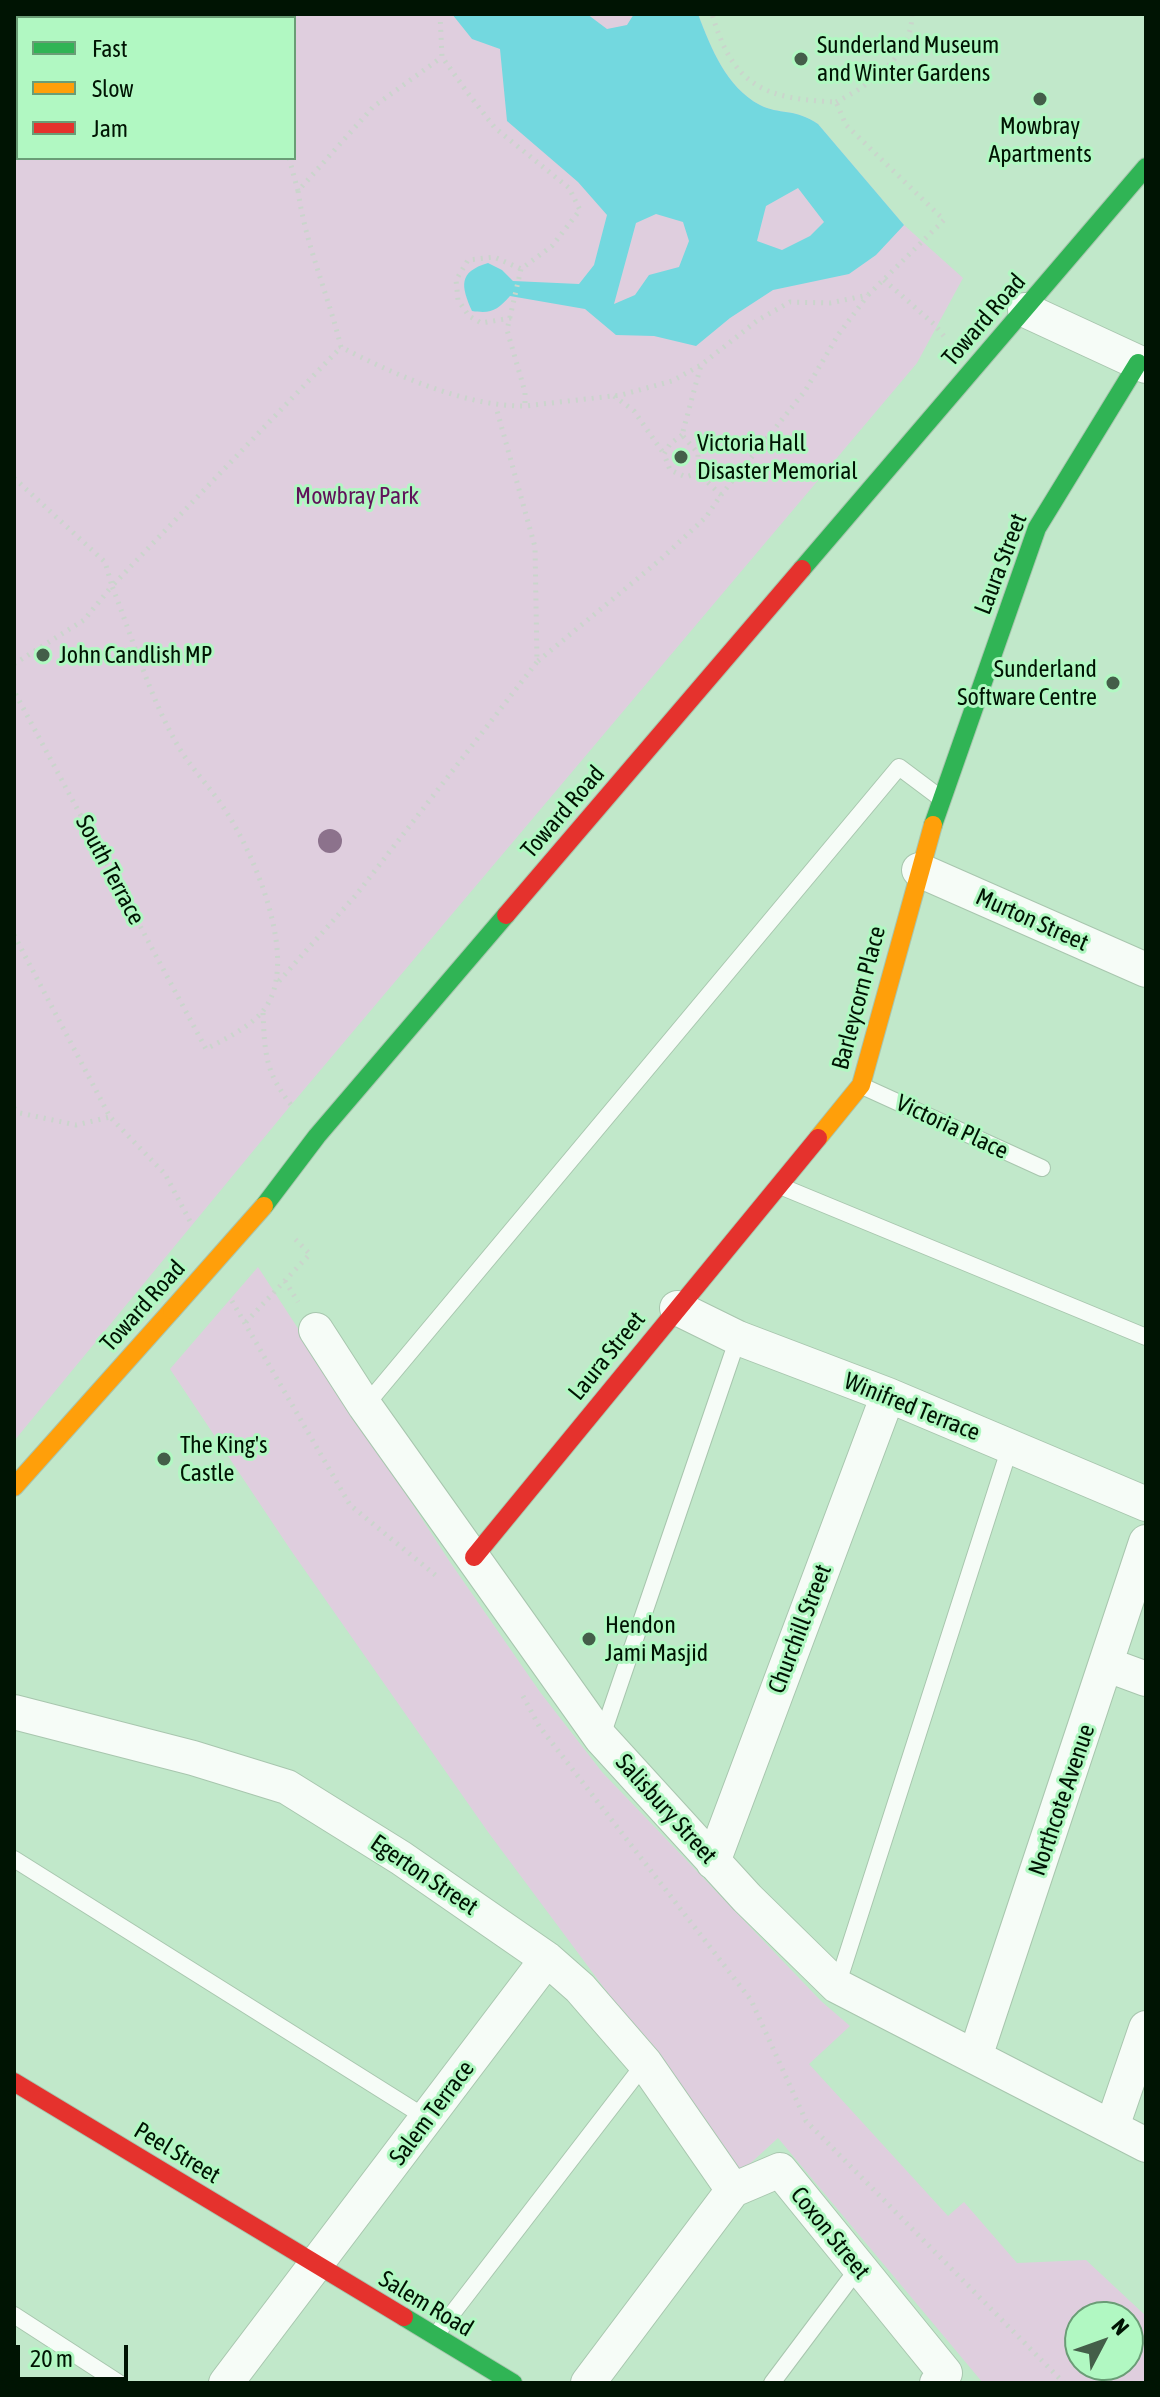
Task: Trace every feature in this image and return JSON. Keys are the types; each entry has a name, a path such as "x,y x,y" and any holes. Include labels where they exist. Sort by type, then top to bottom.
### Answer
{"main road":[{"name":"Toward Road","path":"14,1487 264,1206 317,1136 1146,167"},
{"name":"Laura Street","path":"940,798 1037,528 1142,365"},
{"name":"Barleycorn Place","path":"778,1186 861,1085 940,798"},
{"name":"Laura Street","path":"474,1557 778,1186"},
{"name":"Peel Street","path":"14,2082 315,2265"},
{"name":"Salem Road","path":"315,2265 513,2383"}],"street":[{"path":"1025,310 1142,365"},
{"name":"Murton Street","path":"919,870 1146,970"},
{"name":"Winifred Terrace","path":"677,1308 738,1338 888,1395 1146,1504"},
{"name":"Salisbury Street","path":"316,1330 365,1406 601,1738 713,1862 837,1986 1146,2145"},
{"name":"Churchill Street","path":"713,1862 888,1395"},
{"name":"Northcote Avenue","path":"975,2057 1108,1665 1146,1542"},
{"path":"1108,1665 1146,1679"},
{"name":"Egerton Street","path":"14,1712 193,1758 287,1787 401,1858 547,1959 580,1988 645,2063 733,2190"},
{"name":"Salem Terrace","path":"226,2383 547,1959"},
{"path":"1112,2127 1146,2028"},
{"name":"Coxon Street","path":"733,2190 780,2170 945,2380"},
{"path":"588,2383 733,2190"}],"lane":[{"path":"365,1406 899,767 940,798"},
{"name":"Victoria Place","path":"861,1085 1042,1168"},
{"path":"778,1186 1146,1337"},
{"path":"601,1738 738,1338"},
{"path":"837,1986 1010,1447"},
{"path":"14,1859 428,2119"},
{"path":"434,2337 645,2063"},
{"path":"772,2383 859,2267"},
{"path":"14,2315 119,2383"}],"path":[{"path":"440,14 442,57 495,128 569,188 580,210 552,246 521,269 507,330 525,392 525,406"},
{"path":"712,14 737,70 766,93 836,102 861,89 896,58 912,27 912,14"},
{"path":"298,191 373,107 442,57"},
{"path":"317,1136 273,1083 265,1060 263,1012 278,982 356,895 537,662 660,560 706,517 805,391 838,335 868,295 944,220 846,125 836,102"},
{"path":"290,160 303,229 331,307 341,347 371,363 496,407 614,396 672,381 701,365 758,320 790,302 830,303 868,295"},
{"path":"511,318 481,323 469,316 458,300 456,280 468,260 494,257 521,269"},
{"path":"884,280 935,325 971,372"},
{"path":"14,664 84,620 112,586 341,347"},
{"path":"664,454 670,444 682,435 701,365"},
{"path":"614,396 634,411 664,454 670,470 686,477 698,473"},
{"path":"496,407 535,547 537,662"},
{"path":"682,435 698,453 698,473 721,495"},
{"path":"14,478 105,562 175,741 227,813 255,866 275,933 278,982"},
{"name":"South Terrace","path":"14,691 206,1049 235,1034 263,1012"},
{"path":"14,935 110,1117 165,1174 199,1238"},
{"path":"14,1108 20,1113 76,1125 110,1117"},
{"path":"246,1322 310,1254 304,1248"},
{"path":"285,1281 294,1295"},
{"path":"227,1291 350,1505 442,1581"},
{"path":"517,1685 539,1726 751,2000 806,2121 1064,2383"}],"green space":[{"name":"Mowbray Park","path":"698,14 721,66 738,88 760,105 802,116 818,124 904,225 963,278 917,363 291,1105 14,1441 14,42 16,40 16,160 296,160 296,16 274,16"},
{"path":"258,1267 450,1562 540,1692 602,1772 821,2001 850,2026 809,2064 948,2216 964,2202 1017,2263 1086,2260 1130,2301 1064,2301 1064,2381 1144,2381 1144,2314 1146,2383 983,2383 778,2138 741,2172 488,1832 290,1549 170,1369"}],"water":[{"path":"452,14 587,14 607,29 627,25 634,14 698,14 721,66 738,88 760,105 802,116 818,124 904,225 876,255 849,274 773,290 730,318 696,346 654,336 616,335 585,309 510,296 494,310 472,311 465,281 471,271 488,263 502,270 513,281 579,284 594,265 607,215 578,182 507,121 500,49 472,39","holes":["798,188 824,222 810,236 782,250 757,241 766,206","656,214 683,222 689,241 679,267 649,275 635,295 614,304 636,223"]}],"traffic: fast":[{"path":"802,569 1146,167"},
{"path":"933,825 1037,528 1138,363"},
{"path":"264,1206 317,1136 506,915"},
{"path":"404,2317 513,2383"}],"traffic: slow":[{"path":"818,1138 861,1085 933,825"},
{"path":"172,1310 264,1206"},
{"path":"14,1487 172,1310"}],"traffic: jam":[{"path":"506,915 802,569"},
{"path":"474,1557 818,1138"},
{"path":"14,2082 404,2317"}],"place":[{"name":"Sunderland Museum and Winter Gardens","path":"801,59"},
{"name":"Mowbray Apartments","path":"1040,99"},
{"name":"Victoria Hall Disaster Memorial","path":"681,457"},
{"name":"John Candlish MP","path":"43,655"},
{"name":"Sunderland Software Centre","path":"1113,683"},
{"name":"The King's Castle","path":"164,1459"},
{"name":"Hendon Jami Masjid","path":"589,1639"}]}
